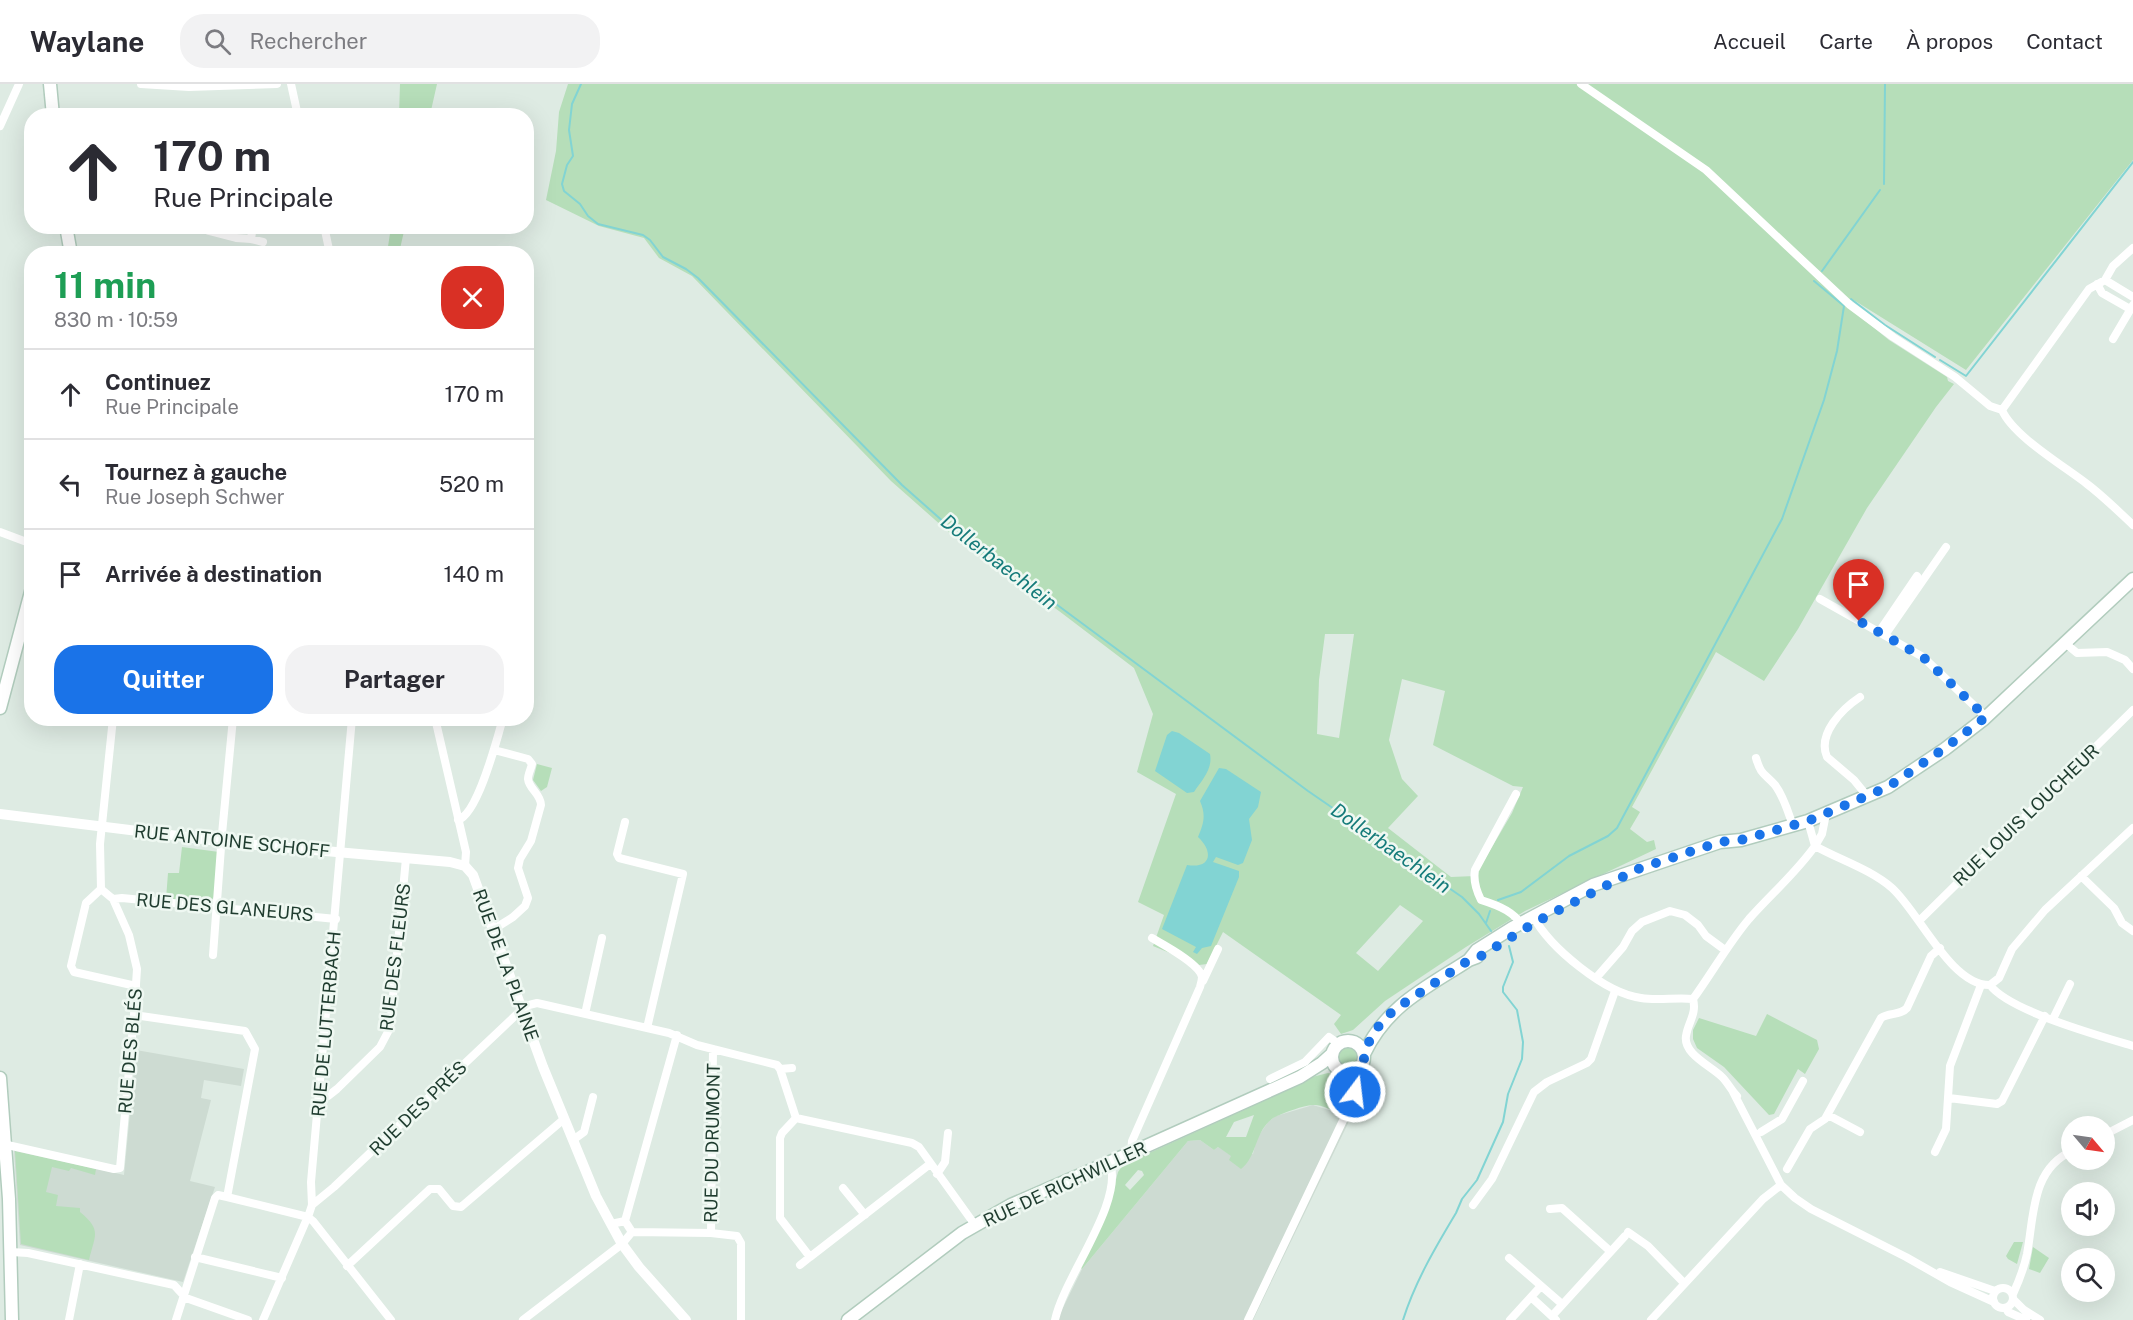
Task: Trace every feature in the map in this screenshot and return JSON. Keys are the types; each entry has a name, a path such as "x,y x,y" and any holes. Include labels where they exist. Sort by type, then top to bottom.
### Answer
{"main road":[{"path":"50,84 52,108"},
{"path":"1364,1054 1380,1024 1404,1002 1469,960 1477,950 1529,922 1638,869 1720,842 1741,840 1808,821 1896,782 1986,717 2133,579"},
{"path":"0,708 24,618"},
{"name":"RUE DE RICHWILLER","path":"848,1320 975,1225 1011,1205 1300,1077 1322,1064 1341,1046 1380,1024"},
{"path":"1341,1046 1360,1046 1364,1054 1364,1063 1347,1071 1333,1064 1341,1046"},
{"name":"RUE DE RICHWILLER","path":"1300,1077 1347,1071"},
{"path":"0,1077 11,1252 12,1320"}],"street":[{"path":"0,126 19,84"},
{"path":"141,84 189,86 277,84"},
{"path":"291,84 296,108"},
{"path":"1581,84 1706,170 1850,304 1893,337 1963,384 1990,406 2002,410 2007,421 2051,458 2088,484 2133,525"},
{"path":"205,240 208,234"},
{"path":"224,234 262,242"},
{"path":"251,239 252,234"},
{"path":"2002,410 2089,289 2101,282 2113,266 2133,248"},
{"path":"2101,282 2133,297"},
{"path":"2101,282 2102,293 2132,307 2113,339"},
{"path":"0,532 24,541"},
{"path":"1882,634 1946,547"},
{"path":"1882,634 1917,576"},
{"path":"1820,599 1923,657 1986,717"},
{"path":"2065,643 2078,653 2099,651 2117,656 2125,660 2133,669"},
{"path":"1860,697 1848,705 1828,731 1825,753 1854,780 1867,796"},
{"name":"RUE LOUIS LOUCHEUR","path":"1919,921 2133,710"},
{"path":"111,726 100,844 101,889 86,903 71,966 74,972 136,986"},
{"path":"213,955 232,726"},
{"name":"RUE DE LUTTERBACH","path":"263,1320 312,1205 311,1182 351,726"},
{"name":"RUE DE LA PLAINE","path":"437,726 467,856 465,866 473,875 564,1119 610,1224 622,1244 686,1320"},
{"path":"458,820 462,819 474,804 501,726"},
{"path":"494,750 528,759 532,764 528,778 542,805 531,841 520,859 518,868 528,898 525,906 494,929"},
{"path":"1756,758 1760,772 1775,786 1785,803 1793,826"},
{"path":"1516,794 1474,870 1473,878 1482,900 1529,922 1596,978 1615,990 1644,999 1693,999"},
{"name":"RUE ANTOINE SCHOFF","path":"0,814 221,841 450,862 465,866"},
{"path":"1826,814 1822,834 1803,864 1749,920 1725,950 1693,999 1695,1008 1686,1034 1687,1045 1692,1053 1725,1079 1753,1126 1781,1185 1795,1198 1811,1209 1950,1282 1994,1302"},
{"path":"1808,821 1815,846 1878,878 1893,889 1955,966 1974,982 1986,985 2008,1001 2049,1018 2093,1035 2133,1046"},
{"path":"625,822 617,854 619,858 683,874 647,1028"},
{"path":"1935,1152 1946,1129 1950,1066 1986,985 1999,978 2012,949 2044,910 2133,828"},
{"name":"RUE DES FLEURS","path":"319,1096 328,1096 337,1089 380,1047 390,1028 406,858"},
{"path":"2081,876 2114,908 2122,923 2133,931"},
{"name":"RUE DES BLÉS","path":"3,1144 114,1169 120,1168 137,969 129,934 113,899 101,889"},
{"name":"RUE DES GLANEURS","path":"113,899 218,906 336,919"},
{"path":"1596,978 1642,921 1670,911 1685,915 1698,925 1706,936 1725,950"},
{"path":"585,1014 602,938"},
{"path":"1152,938 1198,969 1202,976 1200,987"},
{"path":"1786,1169 1810,1129 1828,1115 1881,1018 1884,1015 1900,1013 1907,1008 1931,956 1940,948"},
{"path":"1131,1153 1132,1141 1218,950"},
{"path":"1948,1098 1997,1104 2002,1101 2070,984"},
{"path":"1473,1205 1492,1179 1534,1092 1547,1082 1591,1059 1615,990"},
{"path":"523,1009 537,1003 677,1035 697,1045 777,1065 796,1118"},
{"name":"RUE DES PRÉS","path":"312,1205 523,1009"},
{"path":"134,1015 245,1031 255,1049 227,1197"},
{"path":"632,1232 625,1221 677,1035"},
{"path":"1270,1079 1305,1062 1329,1037 1341,1046"},
{"name":"RUE DU DRUMONT","path":"713,1049 711,1233 732,1234 737,1236 741,1243 741,1320"},
{"path":"780,1069 792,1068"},
{"path":"1248,1320 1355,1092 1347,1071"},
{"path":"1761,1132 1782,1119 1803,1081"},
{"path":"1733,1092 1750,1111 1761,1132 1776,1176"},
{"path":"573,1140 584,1132 593,1097"},
{"path":"1828,1115 1860,1132"},
{"path":"796,1118 912,1143 919,1147 975,1225"},
{"path":"796,1118 780,1138 780,1218 810,1257"},
{"path":"347,1266 430,1190 439,1190 453,1206 461,1206 564,1119"},
{"path":"2115,1129 2133,1120"},
{"path":"937,1174 945,1162 948,1133"},
{"path":"2022,1272 1993,1297 1997,1307 2006,1308 2011,1305 2022,1272 2027,1254 2036,1196 2042,1179 2061,1157"},
{"path":"1054,1320 1107,1204 1111,1186 1110,1163"},
{"path":"800,1265 930,1164"},
{"path":"1651,1320 1763,1199 1781,1185"},
{"path":"843,1188 865,1215"},
{"path":"176,1320 195,1257 218,1195 308,1217 390,1320"},
{"path":"1550,1209 1562,1208 1610,1251"},
{"path":"610,1224 625,1221"},
{"path":"632,1232 711,1233"},
{"path":"523,1320 622,1244 632,1232"},
{"path":"1531,1297 1554,1318 1562,1304 1626,1234 1648,1246 1684,1283"},
{"path":"11,1252 28,1253 174,1286 186,1298 248,1320"},
{"path":"195,1257 282,1278"},
{"path":"1509,1258 1562,1304"},
{"path":"69,1320 80,1264"},
{"path":"1925,1267 2000,1290 2013,1297 2024,1310 2040,1320"},
{"path":"1510,1320 1541,1286"},
{"path":"2006,1308 2008,1312 2026,1320"}],"shaded area":[{"path":"136,1050 244,1069 241,1086 204,1080 201,1098 211,1100 190,1181 215,1187 183,1282 20,1245 14,1150 124,1175"},
{"path":"1313,1105 1332,1111 1343,1106 1354,1111 1253,1320 1057,1320 1082,1269 1188,1141 1200,1140 1214,1150 1218,1147 1232,1156 1253,1154 1257,1138 1268,1122 1276,1116"}],"green space":[{"path":"400,84 437,84 432,108 399,108"},
{"path":"568,84 2133,84 2133,160 1966,370 1852,299 1847,306 1889,340 1947,377 1948,381 1954,384 1867,508 1798,629 1764,681 1716,652 1632,807 1640,812 1630,829 1647,842 1654,840 1656,849 1525,911 1385,1001 1353,1030 1341,1034 1334,1024 1341,1015 1223,932 1207,964 1199,965 1153,946 1164,915 1138,902 1176,794 1137,772 1153,714 1134,668 951,534 891,481 692,276 659,258 644,238 599,226 546,200 556,151 559,112","holes":["1325,634 1354,634 1339,738 1317,734 1319,680","1402,679 1445,691 1433,745 1513,786 1523,787 1512,813 1475,876 1451,877 1388,828 1418,796 1402,779 1389,740","1400,905 1423,921 1378,971 1356,953"]},
{"path":"390,234 403,234 401,246 388,246"},
{"path":"537,764 552,768 547,787 541,791 533,780"},
{"path":"182,847 219,852 214,897 210,902 166,899 168,873 179,873"},
{"path":"1767,1014 1817,1040 1819,1049 1805,1074 1798,1069 1774,1114 1769,1115 1724,1067 1697,1048 1693,1039 1693,1030 1699,1018 1756,1036"},
{"path":"1348,1048 1355,1051 1358,1058 1355,1065 1348,1068 1341,1065 1338,1058 1341,1051"},
{"path":"1328,1073 1344,1077 1348,1092 1343,1106 1335,1110 1318,1105 1309,1106 1277,1116 1264,1127 1251,1156 1241,1169 1229,1160 1231,1156 1218,1147 1214,1150 1200,1140 1188,1141 1082,1269 1080,1267 1109,1206 1118,1172 1123,1165 1303,1083 1308,1078","holes":["1254,1115 1246,1137 1226,1137 1234,1122","1138,1170 1144,1175 1130,1190 1125,1185"]},
{"path":"15,1151 96,1169 95,1175 71,1168 69,1171 52,1167 46,1192 58,1195 56,1206 80,1208 80,1212 92,1224 95,1239 89,1260 21,1244"},
{"path":"2014,1242 2023,1242 2017,1264 2006,1256"},
{"path":"2033,1247 2049,1258 2040,1273 2029,1269"}],"water":[{"path":"1172,731 1179,733 1210,754 1210,765 1194,792 1187,793 1155,771 1167,735"},
{"path":"1219,768 1226,769 1261,792 1258,807 1249,819 1252,840 1243,863 1238,865 1216,857 1213,862 1239,871 1239,877 1211,946 1202,948 1197,954 1193,952 1196,947 1162,929 1187,865 1201,864 1208,858 1206,848 1198,837 1204,819 1200,801"}],"waterway":[{"name":"Dollerbaechlein","path":"581,84 572,104 569,130 573,156 567,165 562,184 564,191 580,204 588,216 598,224 643,235 650,240 663,257 698,278 902,485 954,531 1308,791 1462,897 1479,914 1491,931"},
{"path":"1884,184 1885,84"},
{"path":"1940,360 1966,376 2133,162"},
{"path":"1822,271 1880,190"},
{"path":"1498,900 1521,892 1569,856 1608,836 1617,828 1782,519 1824,400 1837,351 1844,306 1814,281"},
{"path":"1851,299 1885,325 1935,357"},
{"path":"1486,923 1490,911"},
{"name":"Dollerbaechlein","path":"1403,1320 1426,1265 1462,1199 1477,1180 1503,1122 1508,1094 1522,1059 1523,1042 1517,1010 1503,992 1513,962 1509,946"}],"route":[{"path":"1355,1092 1358,1070 1364,1063 1364,1054 1380,1024 1404,1002 1469,960 1481,956 1536,922 1638,869 1720,842 1741,840 1808,821 1888,787 1935,756 1986,717 1923,657 1859,621"}]}
